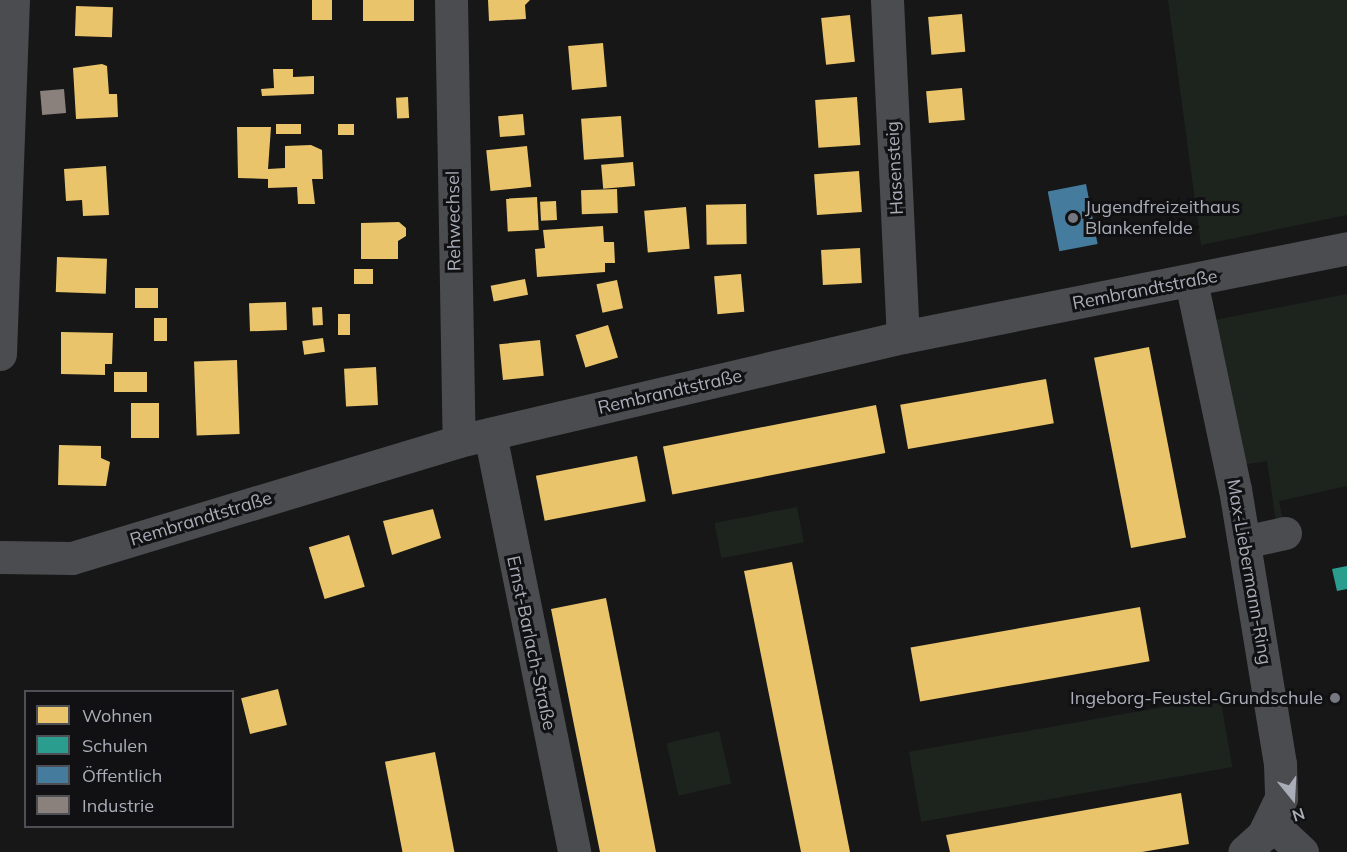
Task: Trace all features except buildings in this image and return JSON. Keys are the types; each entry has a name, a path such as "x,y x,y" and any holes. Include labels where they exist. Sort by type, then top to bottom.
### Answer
{"street":[{"path":"0,354 13,0"},
{"name":"Rehwechsel","path":"451,0 474,438"},
{"name":"Hasensteig","path":"887,0 903,337"},
{"name":"Rembrandtstraße","path":"0,557 72,558 474,438 903,337 1347,248"},
{"name":"Max-Liebermann-Ring","path":"1191,281 1244,542 1280,764 1281,798 1263,835 1244,852"},
{"name":"Ernst-Barlach-Straße","path":"474,438 574,852"},
{"path":"1244,542 1285,532"},
{"path":"1270,822 1302,852"}],"shaded area":[{"path":"1168,0 1347,0 1347,215 1201,245"},
{"path":"1347,294 1347,486 1279,501 1283,521 1276,521 1267,461 1241,465 1215,320"},
{"path":"797,507 804,542 721,558 715,523"},
{"path":"1220,697 1232,767 921,822 909,752"},
{"path":"719,731 731,784 679,796 666,743"}],"place":[{"name":"Jugendfreizeithaus Blankenfelde","path":"1073,218"},
{"name":"Ingeborg-Feustel-Grundschule","path":"1335,698"}]}
